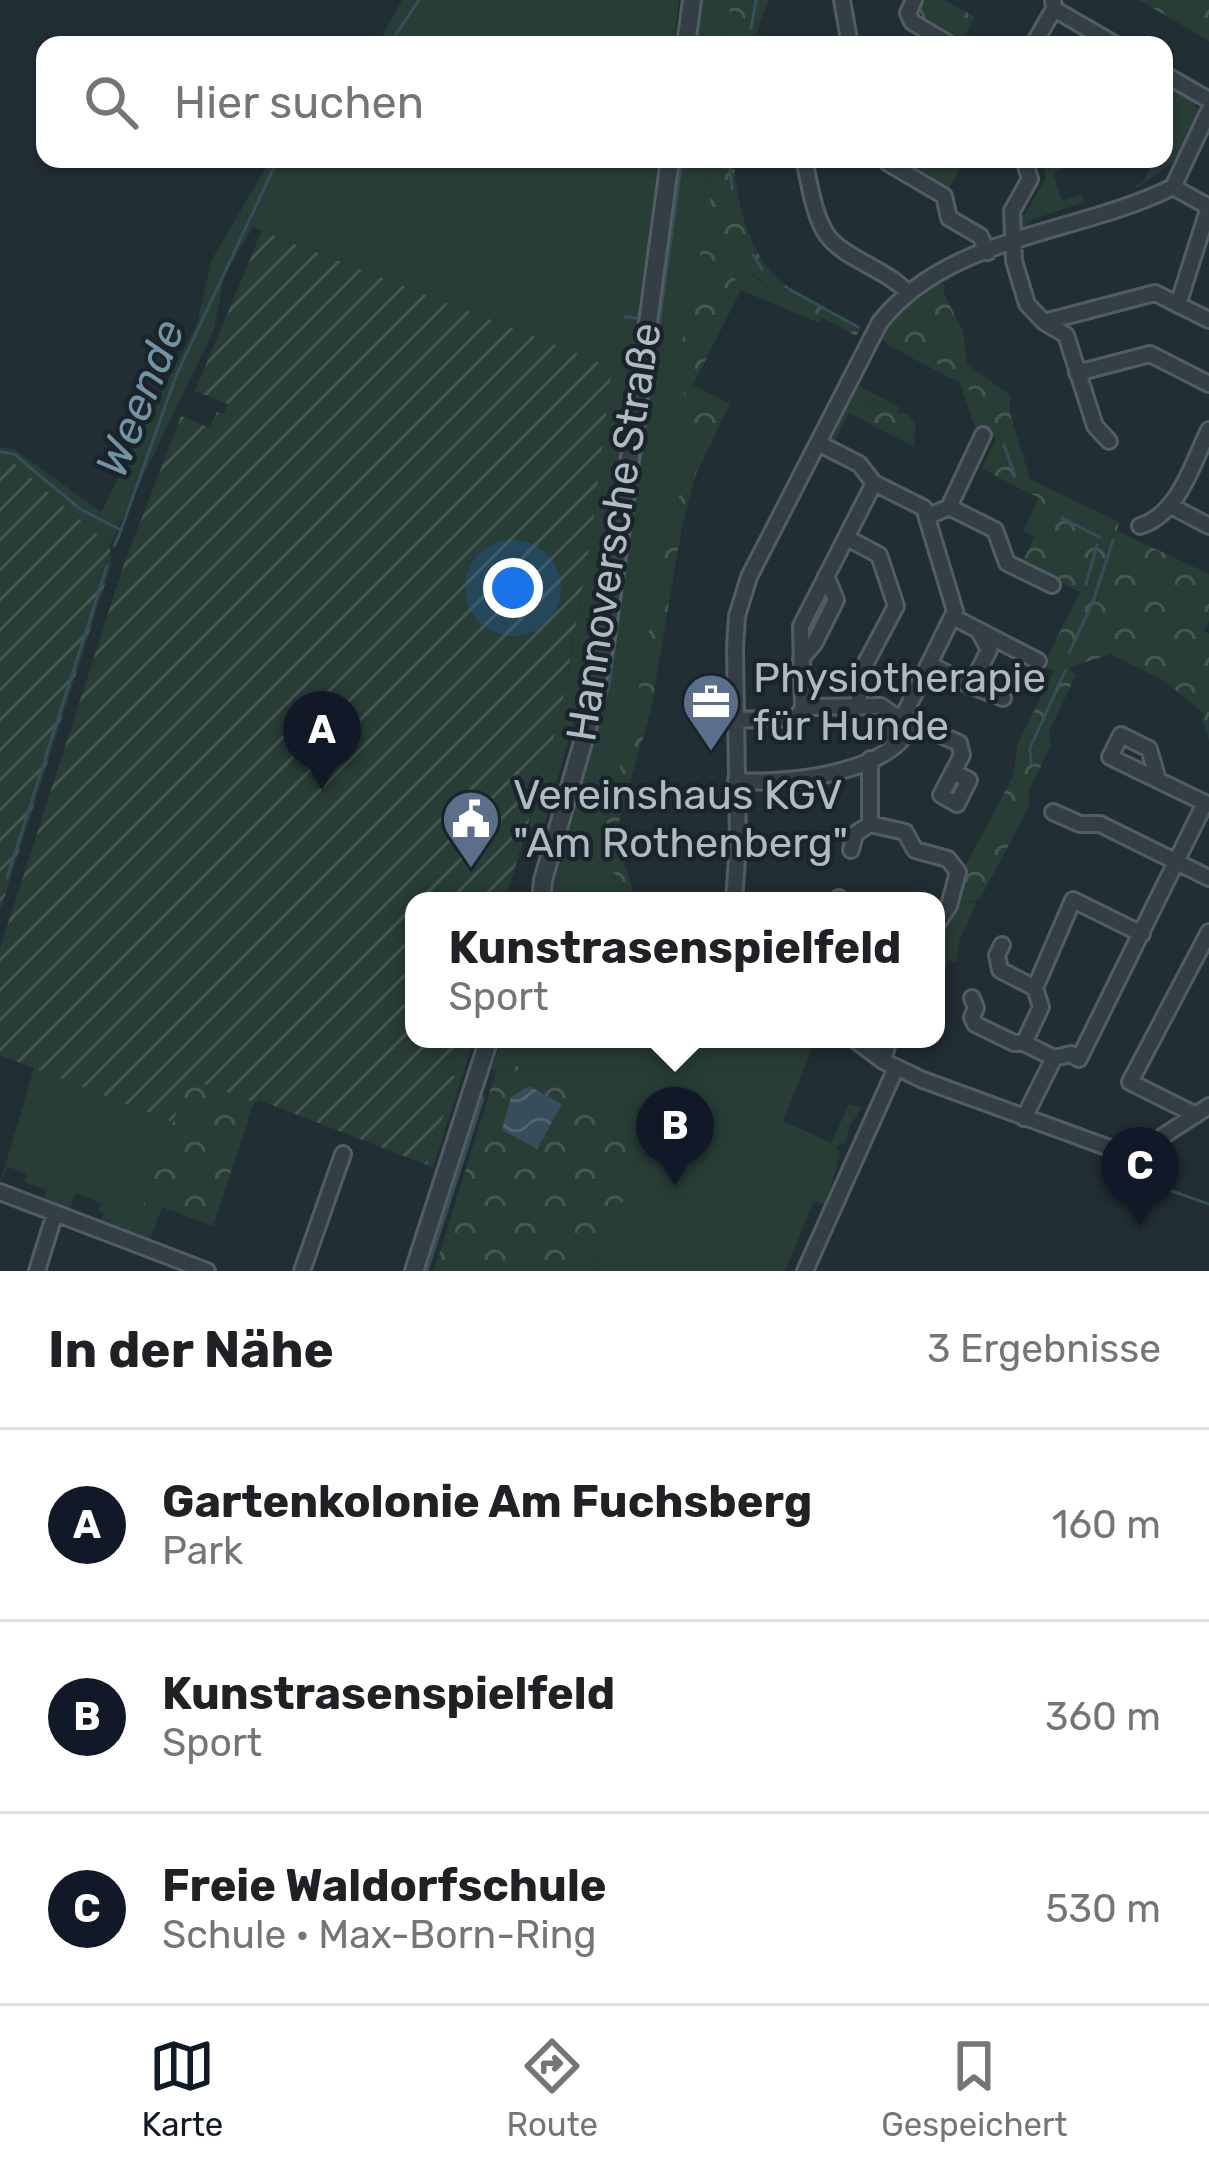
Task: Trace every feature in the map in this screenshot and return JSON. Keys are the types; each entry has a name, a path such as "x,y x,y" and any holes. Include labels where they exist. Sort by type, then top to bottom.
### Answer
{"street":[{"path":"687,36 692,0"},
{"path":"842,0 848,36"},
{"path":"914,0 908,13 912,22 936,36"},
{"path":"1037,36 1053,4 1101,36"},
{"path":"1173,79 1209,100"},
{"path":"736,892 734,647 743,595 880,322 932,274 1174,187 1209,111"},
{"name":"Hannoversche Straße","path":"543,892 599,676 669,168"},
{"path":"807,168 824,232 908,292"},
{"path":"901,168 944,196 949,218 980,236 988,252"},
{"path":"1027,168 1030,179 1012,211 1013,261 1028,304 1044,322 1066,335 1095,426 1109,441"},
{"path":"1174,187 1209,207 1181,297"},
{"path":"1044,322 1155,293 1181,297 1209,320"},
{"path":"1077,373 1150,354 1209,384"},
{"path":"1140,526 1155,521 1171,506 1203,458 1209,430"},
{"path":"927,518 949,507 983,435"},
{"path":"818,442 859,464 874,483 924,508 956,611 897,716 892,746"},
{"path":"735,720 797,718 802,707 801,626 874,483"},
{"path":"1171,506 1209,526"},
{"path":"949,507 995,530 1007,562 1052,585"},
{"path":"847,538 879,555 896,606 859,682 860,707"},
{"path":"952,617 1038,661"},
{"path":"971,686 988,650 979,631"},
{"path":"929,664 1003,698"},
{"path":"736,781 810,779 870,759 907,736 897,716 866,698 859,682"},
{"path":"802,707 860,707 920,723 959,743 962,755 953,772"},
{"path":"870,759 870,824"},
{"path":"972,998 975,1024 1054,1058 1071,1054 1079,1059 1207,799 1158,780"},
{"path":"1053,812 1080,824 1100,824 1209,878"},
{"path":"851,850 855,834 870,824 905,832 915,850 948,859 958,872 945,913"},
{"path":"1024,1043 1041,1007 1035,988 1073,900 1142,934"},
{"path":"1203,1111 1130,1082 1209,932"},
{"path":"1002,945 997,955 1000,970 1035,988"},
{"path":"1192,966 1209,974"},
{"path":"414,1271 486,1048"},
{"path":"867,1048 889,1064 1024,1118 1092,1144 1124,1150 1151,1144 1203,1111"},
{"path":"806,1271 876,1107 889,1048"},
{"path":"1024,1118 1054,1058"},
{"path":"302,1271 343,1154"},
{"path":"0,1192 198,1269"},
{"path":"37,1271 55,1213"}],"green space":[{"path":"402,0 679,0 675,36 382,36"},
{"path":"699,0 731,0 725,36 695,36"},
{"path":"731,0 768,0 756,36 725,36"},
{"path":"917,0 944,0 975,17 964,36 942,36 912,20"},
{"path":"1139,0 1209,0 1209,41"},
{"path":"1173,86 1194,100 1198,112 1173,163"},
{"path":"266,168 658,168 592,658 538,846 525,841 569,668 612,367 253,227 224,277 214,330 110,545 11,461 0,459 0,447 14,449 101,512 197,323 212,259"},
{"path":"677,168 711,168 710,219 688,297 682,343 686,443 682,486 664,547 634,714 607,818 607,849 619,892 547,892 604,699"},
{"path":"711,168 735,168 746,224 768,269 798,293 861,327 856,336 773,290 745,268 734,277 741,290 693,385 730,404 696,474 682,526 651,709 619,822 620,848 633,892 619,892 607,849 607,818 634,714 664,547 682,486 686,443 682,343 688,297 710,219"},
{"path":"904,168 961,168 946,193"},
{"path":"1043,168 1065,168 1053,173 1062,201 1081,194 1085,202 1017,229 1017,216 1025,214 1046,178"},
{"path":"1151,168 1166,168 1137,188 1134,186 1142,183"},
{"path":"262,231 612,367 591,537 560,716 508,892 405,892 405,1048 457,1048 448,1074 456,1077 427,1165 259,1100 189,1079 173,1122 0,1055 0,948 124,564 181,416 210,428 217,412 223,414 228,404 195,391"},
{"path":"745,268 822,317 819,323 741,290 734,278"},
{"path":"938,282 945,286 943,292 963,331 967,364 1010,395 1010,413 1030,479 1119,522 1117,531 1209,574 1209,621 1204,631 1209,634 1209,741 1202,719 1206,715 1163,680 1111,654 1068,668 1076,675 1049,731 1051,745 1028,793 1030,805 980,899 966,903 957,897 964,869 1013,776 1018,743 1054,671 1038,662 1039,658 1046,660 1080,592 1013,559 1015,555 1024,559 1035,537 1023,531 1039,498 992,474 1001,440 983,424 964,378 883,334 907,304"},
{"path":"883,334 964,378 983,424 1001,440 992,474 982,468 996,439 975,428 960,383 889,346"},
{"path":"858,385 899,407 898,411 861,399 869,420 909,441 914,438 914,447 849,413 835,441 869,458 867,463 831,445"},
{"path":"860,399 908,415 916,425 914,438 909,441 869,420 856,408"},
{"path":"0,459 11,461 110,545 111,565 0,911"},
{"path":"957,897 966,903 977,902 960,939 956,962 948,960 945,970 945,918 951,917"},
{"path":"457,1048 471,1048 433,1168 427,1165 456,1078 448,1074"},
{"path":"499,1048 812,1048 783,1121 831,1143 849,1104 862,1108 849,1127 846,1142 836,1147 840,1154 826,1205 814,1201 785,1271 596,1271 651,1137 587,1108 581,1095 514,1065 508,1075 491,1070"},
{"path":"513,1064 581,1095 587,1108 651,1137 596,1271 434,1271 496,1072 508,1074"},
{"path":"34,1068 173,1122 134,1233 101,1221 101,1203 76,1193 69,1209 44,1199 46,1190 24,1182 27,1174 8,1167 0,1183"},
{"path":"188,1079 254,1102 213,1226 162,1207 150,1240 134,1233"}],"water":[{"path":"529,1086 562,1104 537,1149 502,1130 511,1097"}],"waterway":[{"name":"Weende","path":"395,36 419,0"},
{"path":"697,36 701,0"},
{"path":"751,29 756,0"},
{"name":"Weende","path":"0,452 14,454 80,509 121,530 176,376 274,168"},
{"path":"556,864 609,686 681,168"},
{"path":"730,168 732,189"},
{"path":"753,255 762,269"},
{"path":"789,289 858,327"},
{"path":"625,317 636,318"},
{"path":"1004,445 1015,476"},
{"path":"1062,518 1099,537"},
{"path":"114,546 121,531"},
{"path":"1069,653 1093,602 1113,540"},
{"path":"1086,584 1097,545"},
{"path":"7,878 107,566"},
{"path":"1031,762 1030,748 1065,671"},
{"path":"427,1271 483,1098"},
{"path":"1172,1191 1209,1204"}],"place":[{"name":"Physiotherapie für Hunde","path":"711,753"},
{"name":"Gartenkolonie Am Fuchsberg","path":"322,790"},
{"name":"Vereinshaus KGV \"Am Rothenberg\"","path":"471,870"},
{"name":"Kunstrasenspielfeld","path":"675,1186"},
{"name":"Freie Waldorfschule","path":"1140,1226"}]}
